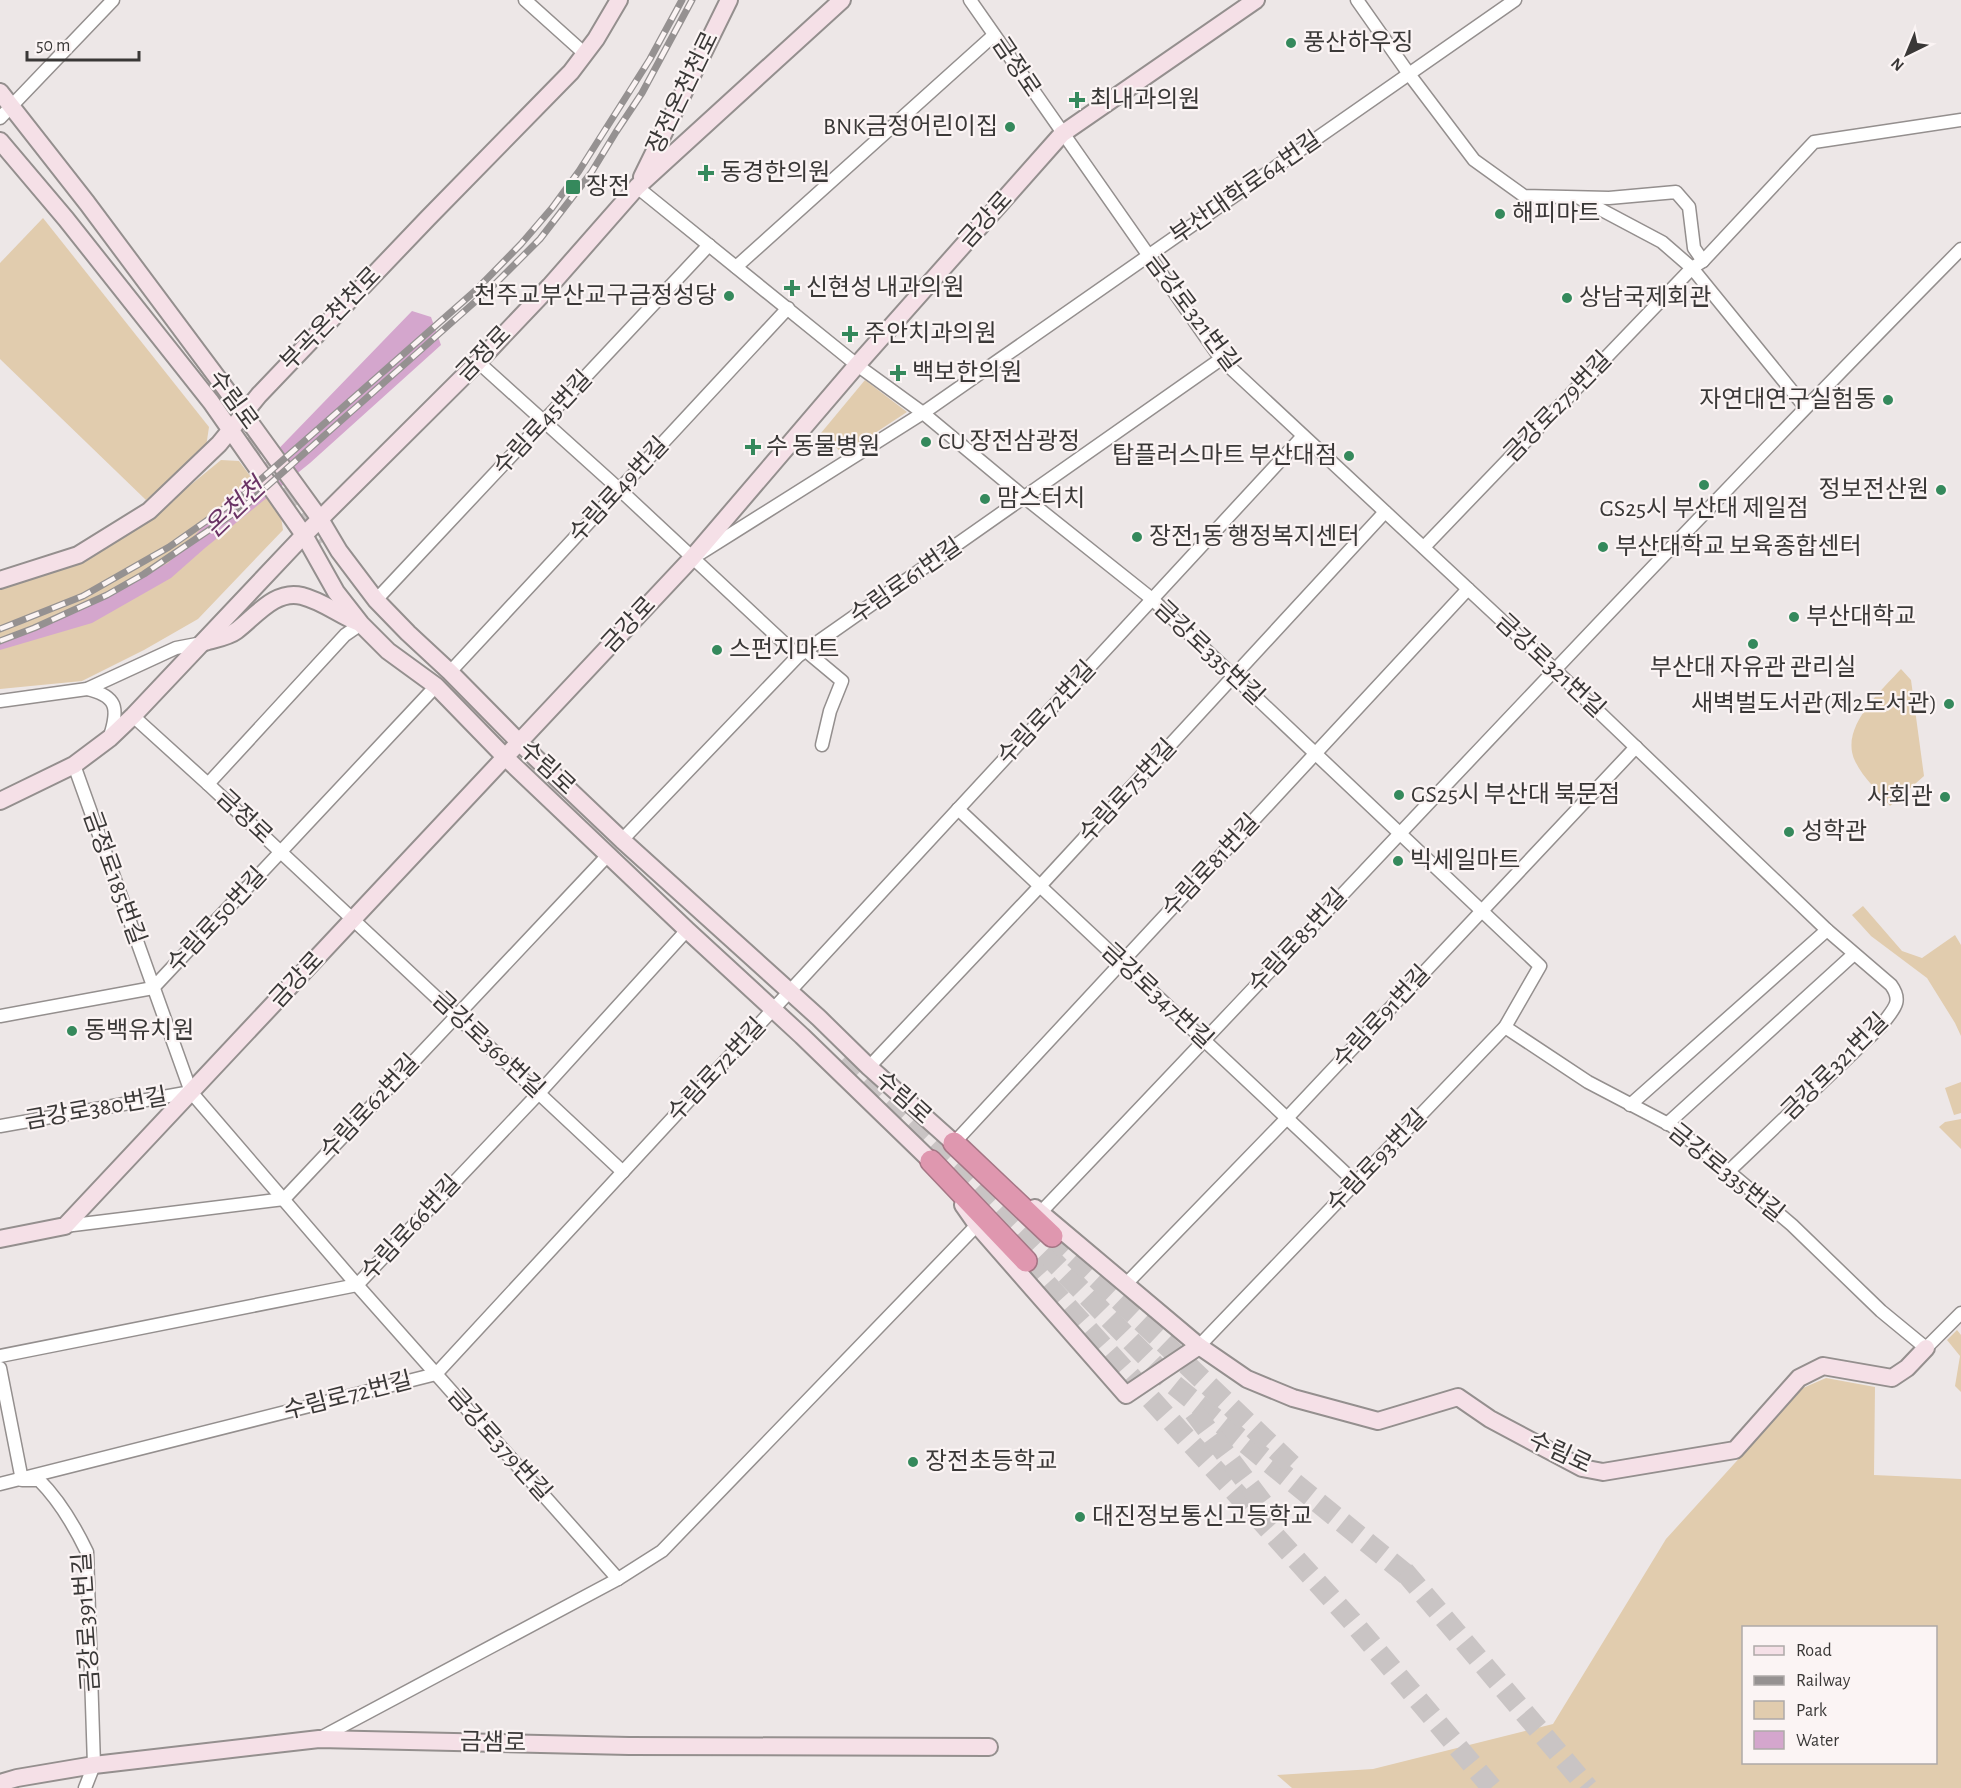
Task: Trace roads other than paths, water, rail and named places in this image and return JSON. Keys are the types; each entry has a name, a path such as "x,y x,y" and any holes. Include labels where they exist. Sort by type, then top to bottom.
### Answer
{"highway":[{"path":"954,1143 1052,1236"},
{"path":"931,1161 984,1224 1026,1261"}],"main road":[{"name":"부곡온천천로","path":"0,580 78,555 150,511 219,444 234,435 420,226 571,72 596,39 620,0"},
{"name":"장전온천천로","path":"638,187 729,0"},
{"name":"금정로","path":"0,801 74,765 110,738 304,535 478,362 550,286 638,187 842,0"},
{"name":"금강로","path":"65,1226 692,558 857,365 1062,134 1256,0"},
{"name":"수림로","path":"0,92 6,112 87,203 320,519 339,551 376,600 622,840 869,1067 954,1143 1041,1212 1125,1285 1199,1346 1247,1379 1293,1398 1378,1421 1458,1397 1490,1419 1582,1468 1603,1472 1735,1450 1799,1378 1823,1366 1892,1378 1907,1368 1926,1348"},
{"name":"수림로","path":"0,141 66,219 211,402 304,535 336,592 361,624 388,651 436,686 506,758 687,930 774,1009 931,1161"},
{"path":"204,642 234,633 255,613 280,597 300,595 322,603 342,616 361,624"},
{"path":"984,1224 1126,1395 1199,1346"},
{"path":"0,1239 65,1226"},
{"name":"금샘로","path":"0,1783 94,1765 319,1738 629,1746 989,1747"}],"street":[{"path":"6,112 113,0"},
{"path":"525,0 584,53"},
{"name":"금정로","path":"970,0 1062,134"},
{"path":"1357,0 1474,160 1524,196 1609,198 1676,192 1689,207 1698,264"},
{"name":"부산대학로64번길","path":"692,558 923,413 1515,0"},
{"path":"736,267 994,35"},
{"name":"금강로279번길","path":"1424,547 1814,142 1961,120"},
{"name":"금강로321번길","path":"1062,134 1221,359 1554,669 1897,994 1897,1004 1881,1026 1729,1171"},
{"name":"금강로335번길","path":"638,187 857,365 923,413 1152,599 1540,966"},
{"path":"1578,198 1662,242 1698,264 1805,407"},
{"name":"수림로45번길","path":"376,600 709,244"},
{"path":"1554,669 1805,407 1961,249"},
{"name":"수림로49번길","path":"450,672 788,308"},
{"name":"수림로61번길","path":"622,840 802,654 1221,359"},
{"path":"478,362 692,558 802,654 842,681 830,711 822,745"},
{"name":"수림로72번길","path":"0,1484 436,1374 1303,436"},
{"name":"수림로75번길","path":"869,1067 1386,512"},
{"name":"수림로81번길","path":"954,1143 1468,589"},
{"path":"208,784 345,635 361,624"},
{"path":"0,701 87,689 176,648 204,642"},
{"name":"수림로85번길","path":"1041,1212 1554,669"},
{"name":"수림로50번길","path":"0,1016 153,988 436,686"},
{"path":"87,689 102,692 114,703 116,718 110,738"},
{"name":"금정로","path":"133,716 354,919"},
{"name":"수림로91번길","path":"1125,1285 1287,1118 1636,747"},
{"name":"금정로185번길","path":"74,765 191,1092"},
{"name":"금강로347번길","path":"958,809 1356,1183"},
{"name":"수림로62번길","path":"284,1199 608,855"},
{"name":"금강로369번길","path":"354,919 623,1172"},
{"name":"수림로66번길","path":"0,1356 357,1285 687,930"},
{"path":"1630,1105 1827,930"},
{"path":"1667,1124 1854,954"},
{"name":"수림로93번길","path":"1199,1346 1505,1027 1540,966"},
{"name":"금강로335번길","path":"1505,1027 1588,1082 1667,1124 1729,1171 1792,1225 1881,1311 1926,1348"},
{"name":"금강로380번길","path":"0,1126 191,1092"},
{"name":"금강로379번길","path":"191,1092 357,1285 618,1579"},
{"path":"65,1226 284,1199"},
{"path":"319,1738 618,1579 662,1551 984,1224"},
{"name":"수림로","path":"1926,1348 1961,1313"},
{"path":"0,1368 22,1480"},
{"name":"금강로391번길","path":"22,1480 39,1480 55,1496 76,1529 87,1552 94,1765"},
{"path":"85,1788 94,1765"}],"water":[{"name":"온천천","path":"412,311 431,317 441,345 310,463 171,578 92,623 0,650 0,640 26,634 168,563"}],"tunnel":[{"path":"245,440 326,539"},
{"path":"846,1056 977,1183 1173,1384 1413,1580"},
{"path":"1052,1236 1294,1467"},
{"path":"1026,1261 1351,1620 1492,1788"},
{"path":"1194,1412 1273,1517"},
{"path":"1404,1571 1588,1788"}],"railway":[{"path":"0,629 83,596 169,547 242,496 475,291 521,244 552,208 579,171 650,59 682,0"},
{"path":"0,641 107,595 144,574 246,505 495,284 540,239 591,173 642,93 692,0"}],"place":[{"name":"풍산하우징","path":"1291,43"},
{"name":"최내과의원","path":"1077,100"},
{"name":"BNK금정어린이집","path":"1010,127"},
{"name":"동경한의원","path":"706,173"},
{"name":"장전","path":"573,187"},
{"name":"해피마트","path":"1500,214"},
{"name":"신현성 내과의원","path":"792,288"},
{"name":"천주교부산교구금정성당","path":"729,296"},
{"name":"상남국제회관","path":"1567,298"},
{"name":"주안치과의원","path":"850,334"},
{"name":"백보한의원","path":"898,373"},
{"name":"자연대연구실험동","path":"1888,400"},
{"name":"CU 장전삼광정","path":"926,442"},
{"name":"수 동물병원","path":"753,447"},
{"name":"탑플러스마트 부산대점","path":"1349,456"},
{"name":"GS25시 부산대 제일점","path":"1704,485"},
{"name":"정보전산원","path":"1941,490"},
{"name":"맘스터치","path":"985,499"},
{"name":"장전1동 행정복지센터","path":"1137,537"},
{"name":"부산대학교 보육종합센터","path":"1603,547"},
{"name":"부산대학교","path":"1794,617"},
{"name":"부산대 자유관 관리실","path":"1753,644"},
{"name":"스펀지마트","path":"717,650"},
{"name":"새벽벌도서관(제2도서관)","path":"1949,704"},
{"name":"GS25시 부산대 북문점","path":"1399,795"},
{"name":"사회관","path":"1945,797"},
{"name":"성학관","path":"1789,832"},
{"name":"빅세일마트","path":"1398,861"},
{"name":"동백유치원","path":"72,1031"},
{"name":"장전초등학교","path":"913,1462"},
{"name":"대진정보통신고등학교","path":"1080,1517"}]}
